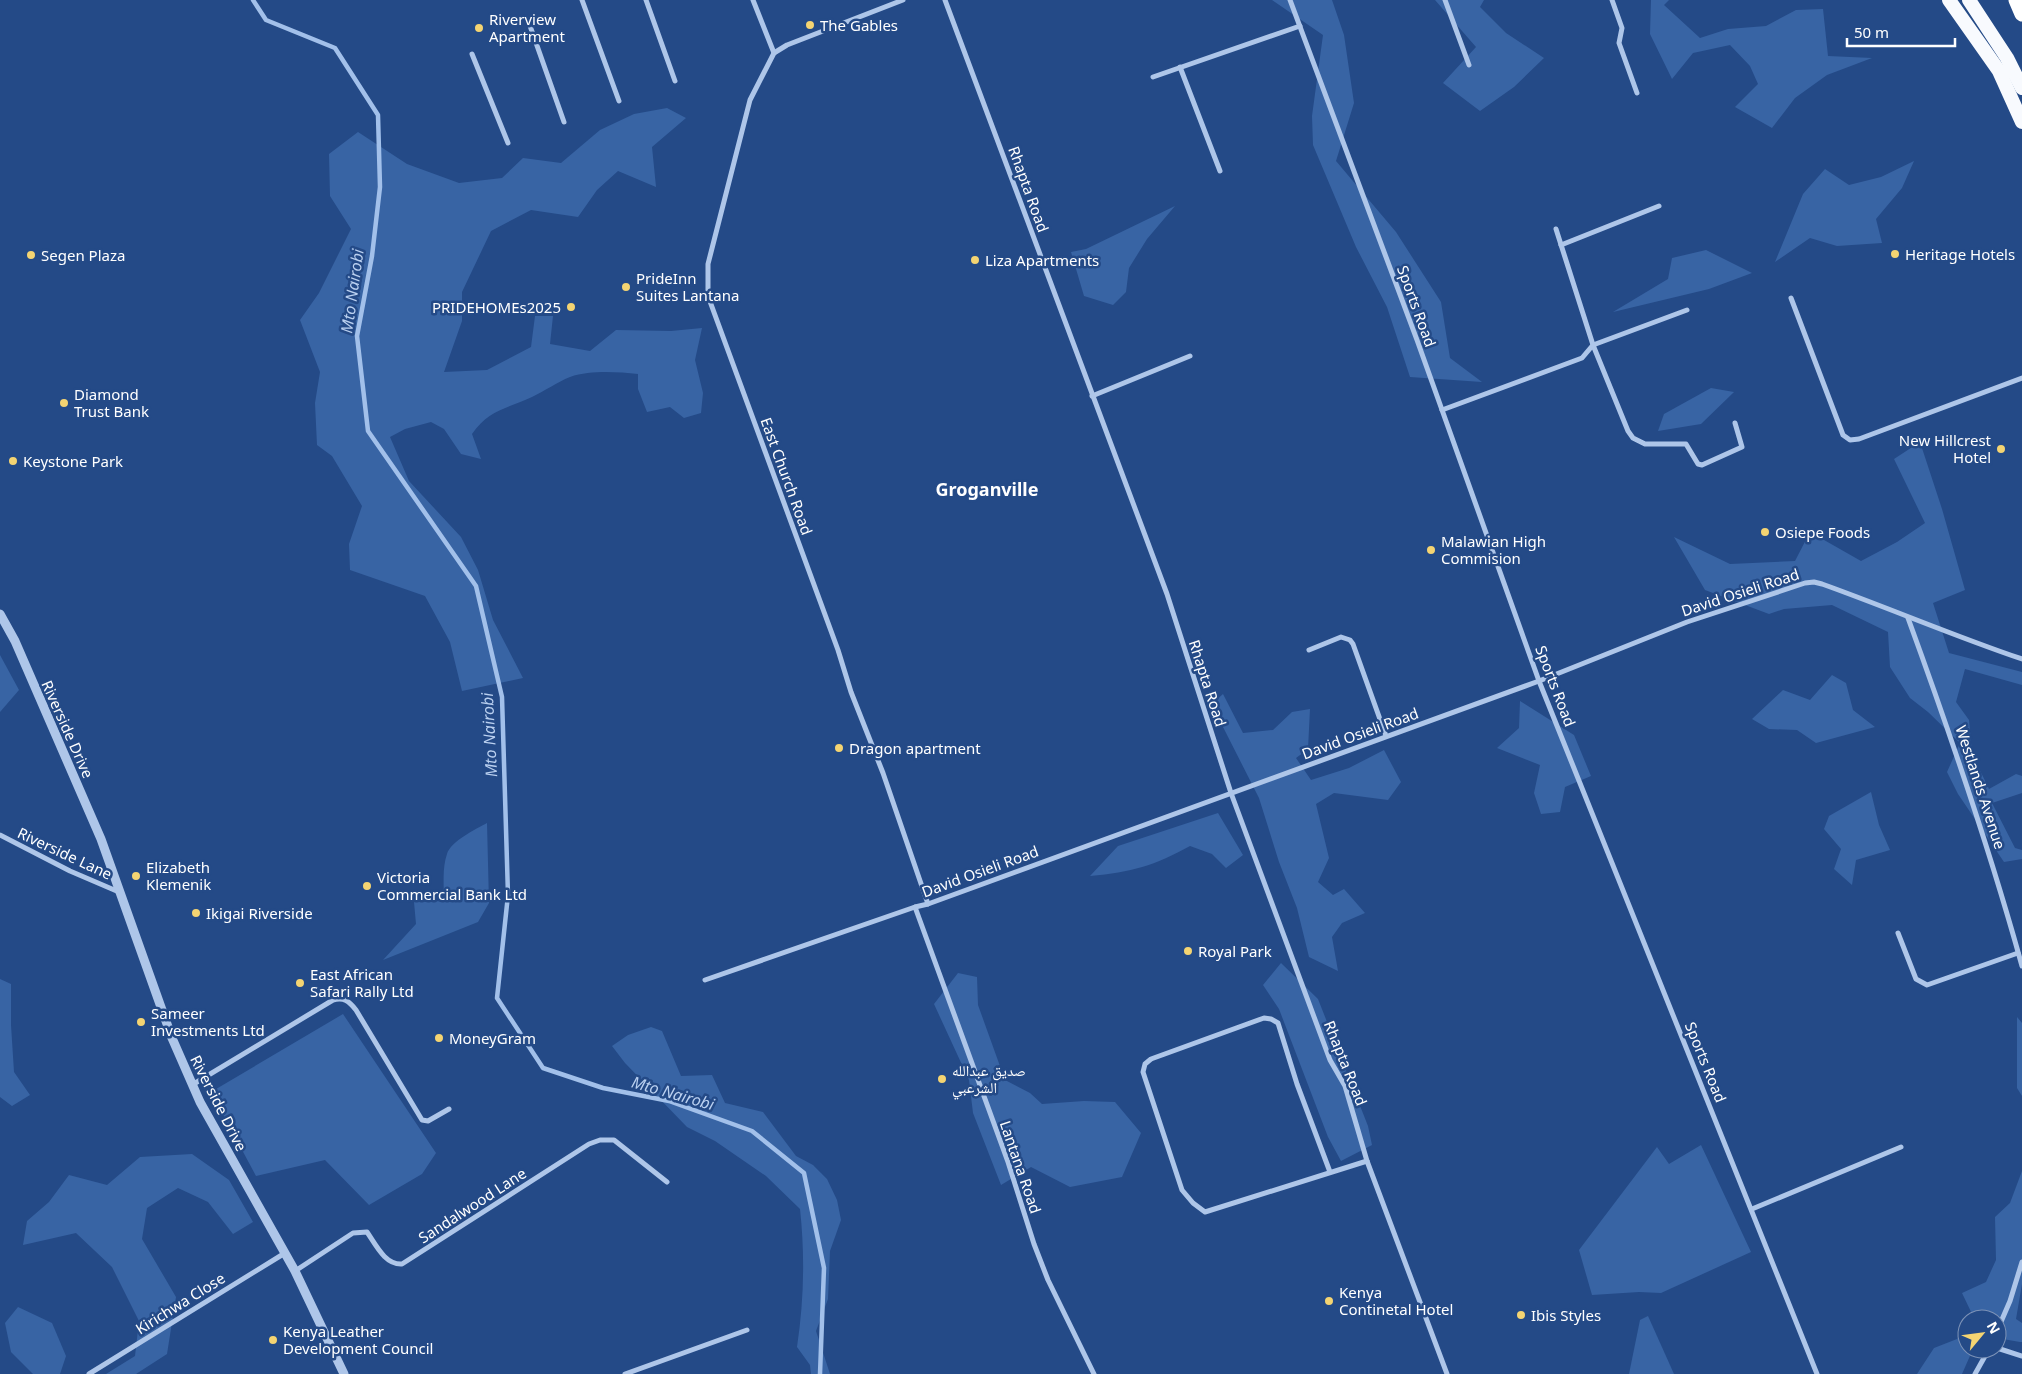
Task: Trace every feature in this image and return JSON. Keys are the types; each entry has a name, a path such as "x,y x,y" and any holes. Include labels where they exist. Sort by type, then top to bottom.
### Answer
{"highway":[{"path":"1949,0 1999,72 2022,122"},
{"path":"1969,0 2008,58 2022,88"},
{"path":"2016,0 2022,14"}],"street":[{"path":"582,0 619,102"},
{"path":"646,0 675,81"},
{"path":"753,0 774,53 787,45 903,0"},
{"name":"Rhapta Road","path":"945,0 1167,594 1231,793 1330,1060 1345,1086 1366,1161 1447,1374"},
{"name":"Sports Road","path":"1290,0 1442,410 1539,681 1817,1374"},
{"path":"1444,0 1469,65"},
{"path":"1612,0 1622,28 1619,43 1637,92"},
{"path":"529,23 564,122"},
{"path":"1153,77 1300,26"},
{"name":"East Church Road","path":"774,53 750,100 708,264 708,296 838,650 851,692 928,904"},
{"path":"472,54 508,143"},
{"path":"1180,68 1220,171"},
{"path":"1561,245 1659,206"},
{"path":"1556,229 1593,345 1628,431 1639,442 1645,444 1686,444 1698,464 1702,465 1742,447 1736,423"},
{"path":"1791,298 1843,436 1850,440 1859,439 2022,378"},
{"path":"1442,410 1582,358 1593,345 1687,310"},
{"path":"1092,396 1190,356"},
{"name":"David Osieli Road","path":"705,980 928,904 1539,681 1687,622 1804,583 1814,582 1822,584 2022,659"},
{"name":"Riverside Drive","path":"0,614 15,641 101,839 172,1038 192,1085 295,1271 344,1374"},
{"name":"Westlands Avenue","path":"1908,617 1982,828 2022,966"},
{"path":"1310,650 1342,636 1350,640 1386,736"},
{"name":"Riverside Lane","path":"0,835 70,871 120,892"},
{"name":"Lantana Road","path":"915,907 1008,1162 1037,1251 1063,1313 1094,1374"},
{"path":"1898,933 1916,979 1927,985 2018,953"},
{"path":"192,1085 333,1000 342,999 351,1003 356,1010 422,1120 428,1121 449,1109"},
{"path":"1330,1172 1297,1084 1278,1023 1271,1018 1264,1018 1151,1059 1145,1064 1143,1072 1182,1190 1193,1203 1205,1212 1366,1161"},
{"name":"Sandalwood Lane","path":"295,1271 353,1233 362,1232 367,1232 386,1258 396,1264 402,1264 589,1144 600,1140 614,1140 667,1182"},
{"path":"1752,1209 1901,1147"},
{"name":"Kirichwa Close","path":"89,1374 285,1253"},
{"path":"2006,1309 2022,1262"},
{"path":"625,1374 747,1330"},
{"path":"2007,1351 2022,1356"},
{"path":"1975,1374 1983,1359"}],"shaded area":[{"path":"1272,0 1332,0 1344,35 1354,103 1336,161 1396,232 1441,302 1450,358 1482,382 1410,377 1387,307 1356,247 1313,145 1312,116 1323,35"},
{"path":"1435,0 1484,0 1480,7 1506,33 1544,58 1514,87 1480,111 1443,83 1476,47"},
{"path":"1651,0 1669,0 1664,5 1700,38 1728,29 1766,26 1796,10 1823,9 1828,56 1872,58 1827,75 1795,98 1772,128 1735,107 1758,84 1750,66 1730,45 1693,53 1672,79 1650,34"},
{"path":"667,108 686,118 652,147 656,187 618,171 597,190 578,217 531,210 491,231 462,292 462,321 444,372 487,370 531,347 535,316 553,316 550,344 590,351 616,330 671,331 702,328 695,360 703,393 701,413 684,418 670,407 647,412 638,389 638,374 595,372 565,379 532,397 499,411 485,420 472,434 481,459 461,454 444,429 431,422 405,429 390,437 409,481 461,537 478,570 493,620 523,678 462,691 450,642 425,596 350,570 349,544 362,506 332,456 317,445 315,403 320,372 300,320 319,293 351,229 330,196 329,154 358,132 407,164 459,183 502,178 523,158 561,163 600,130 634,114"},
{"path":"1914,161 1902,188 1876,219 1882,243 1837,246 1810,238 1775,262 1803,194 1825,169 1849,185 1881,177"},
{"path":"1175,206 1147,239 1129,268 1126,292 1113,305 1084,296 1071,252 1086,249"},
{"path":"1706,250 1752,273 1709,289 1613,312 1668,279 1672,258"},
{"path":"1711,388 1734,392 1701,424 1658,431 1664,414"},
{"path":"1920,442 1942,509 1965,590 1933,603 1949,653 2022,672 2022,685 1965,669 1956,702 1969,720 1972,754 1989,789 2016,774 2022,776 2022,793 1992,803 2015,848 2022,850 2022,859 2004,862 1958,794 1947,772 1960,743 1928,712 1910,698 1890,667 1888,632 1832,605 1784,609 1769,614 1705,590 1674,537 1730,564 1795,561 1810,532 1861,561 1897,542 1925,523 1894,459"},
{"path":"0,655 19,690 0,712"},
{"path":"1832,675 1846,683 1853,710 1875,727 1816,743 1797,730 1769,729 1752,719 1783,690 1810,700"},
{"path":"1223,694 1243,733 1273,730 1292,712 1310,709 1308,749 1296,758 1311,780 1349,768 1384,750 1401,782 1388,800 1334,793 1316,804 1329,858 1318,882 1333,895 1344,889 1365,913 1342,923 1332,937 1338,971 1309,957 1297,908 1279,862 1259,798 1213,703"},
{"path":"1520,701 1574,735 1591,776 1565,787 1560,812 1541,814 1534,793 1540,765 1497,748 1519,728"},
{"path":"1871,792 1879,825 1890,850 1856,860 1852,885 1834,869 1841,849 1824,829 1829,816"},
{"path":"1218,813 1243,855 1226,868 1212,854 1190,846 1165,859 1142,867 1090,876 1118,846"},
{"path":"487,823 489,903 478,922 383,960 416,924 414,902 444,901 444,865 449,849 464,836"},
{"path":"1281,963 1318,999 1368,1126 1372,1145 1341,1161 1328,1137 1279,1009 1263,985"},
{"path":"958,973 977,977 978,1005 1005,1080 1030,1093 1042,1104 1084,1101 1115,1102 1141,1133 1122,1177 1070,1187 1031,1167 1001,1185 973,1113 969,1080 934,1004"},
{"path":"0,979 11,984 14,1072 30,1095 12,1106 0,1097"},
{"path":"343,1014 436,1153 422,1174 369,1205 325,1160 256,1176 211,1092"},
{"path":"2017,1017 2022,1023 2022,1096 2017,1088"},
{"path":"651,1027 662,1031 681,1076 712,1075 725,1103 763,1112 796,1156 813,1165 827,1179 837,1200 841,1220 830,1251 828,1299 816,1331 830,1374 811,1374 810,1365 797,1347 803,1278 800,1209 766,1176 715,1141 687,1127 625,1063 612,1046 628,1035"},
{"path":"1701,1145 1751,1252 1661,1293 1639,1292 1592,1295 1579,1250 1657,1147 1669,1164"},
{"path":"192,1154 229,1180 253,1222 233,1234 208,1202 178,1188 147,1208 142,1239 176,1297 167,1354 136,1374 106,1374 135,1356 139,1321 112,1267 76,1233 23,1245 27,1221 49,1202 69,1175 107,1185 140,1157"},
{"path":"2022,1171 2022,1284 2016,1319 2022,1323 2022,1342 2007,1340 2007,1309 1970,1309 1962,1293 1986,1282 1996,1260 1995,1217 2010,1203"},
{"path":"18,1307 52,1323 66,1356 60,1374 33,1374 11,1352 5,1323"},
{"path":"1648,1316 1674,1374 1629,1374 1640,1320"},
{"path":"1957,1339 1957,1359 1969,1359 1962,1374 1917,1374 1934,1348"}],"waterway":[{"name":"Mto Nairobi","path":"253,0 266,20 335,48 378,115 380,187 372,256 357,336 368,431 476,586 502,697 508,895 497,998 543,1068 603,1088 669,1101 752,1131 804,1173 824,1268 820,1374"}],"place":[{"name":"The Gables","path":"810,25"},
{"name":"Riverview Apartment","path":"479,28"},
{"name":"Heritage Hotels","path":"1895,254"},
{"name":"Segen Plaza","path":"31,255"},
{"name":"Liza Apartments","path":"975,260"},
{"name":"PrideInn Suites Lantana","path":"626,287"},
{"name":"PRIDEHOMEs2025","path":"571,307"},
{"name":"Diamond Trust Bank","path":"64,403"},
{"name":"New Hillcrest Hotel","path":"2001,449"},
{"name":"Keystone Park","path":"13,461"},
{"name":"Osiepe Foods","path":"1765,532"},
{"name":"Malawian High Commision","path":"1431,550"},
{"name":"Dragon apartment","path":"839,748"},
{"name":"Elizabeth Klemenik","path":"136,876"},
{"name":"Victoria Commercial Bank Ltd","path":"367,886"},
{"name":"Ikigai Riverside","path":"196,913"},
{"name":"Royal Park","path":"1188,951"},
{"name":"East African Safari Rally Ltd","path":"300,983"},
{"name":"Sameer Investments Ltd","path":"141,1022"},
{"name":"MoneyGram","path":"439,1038"},
{"name":"صديق عبدالله الشرعبي","path":"942,1079"},
{"name":"Kenya Continetal Hotel","path":"1329,1301"},
{"name":"Ibis Styles","path":"1521,1315"},
{"name":"Kenya Leather Development Council","path":"273,1340"}],"district":[{"name":"Groganville","path":"987,489"}]}
